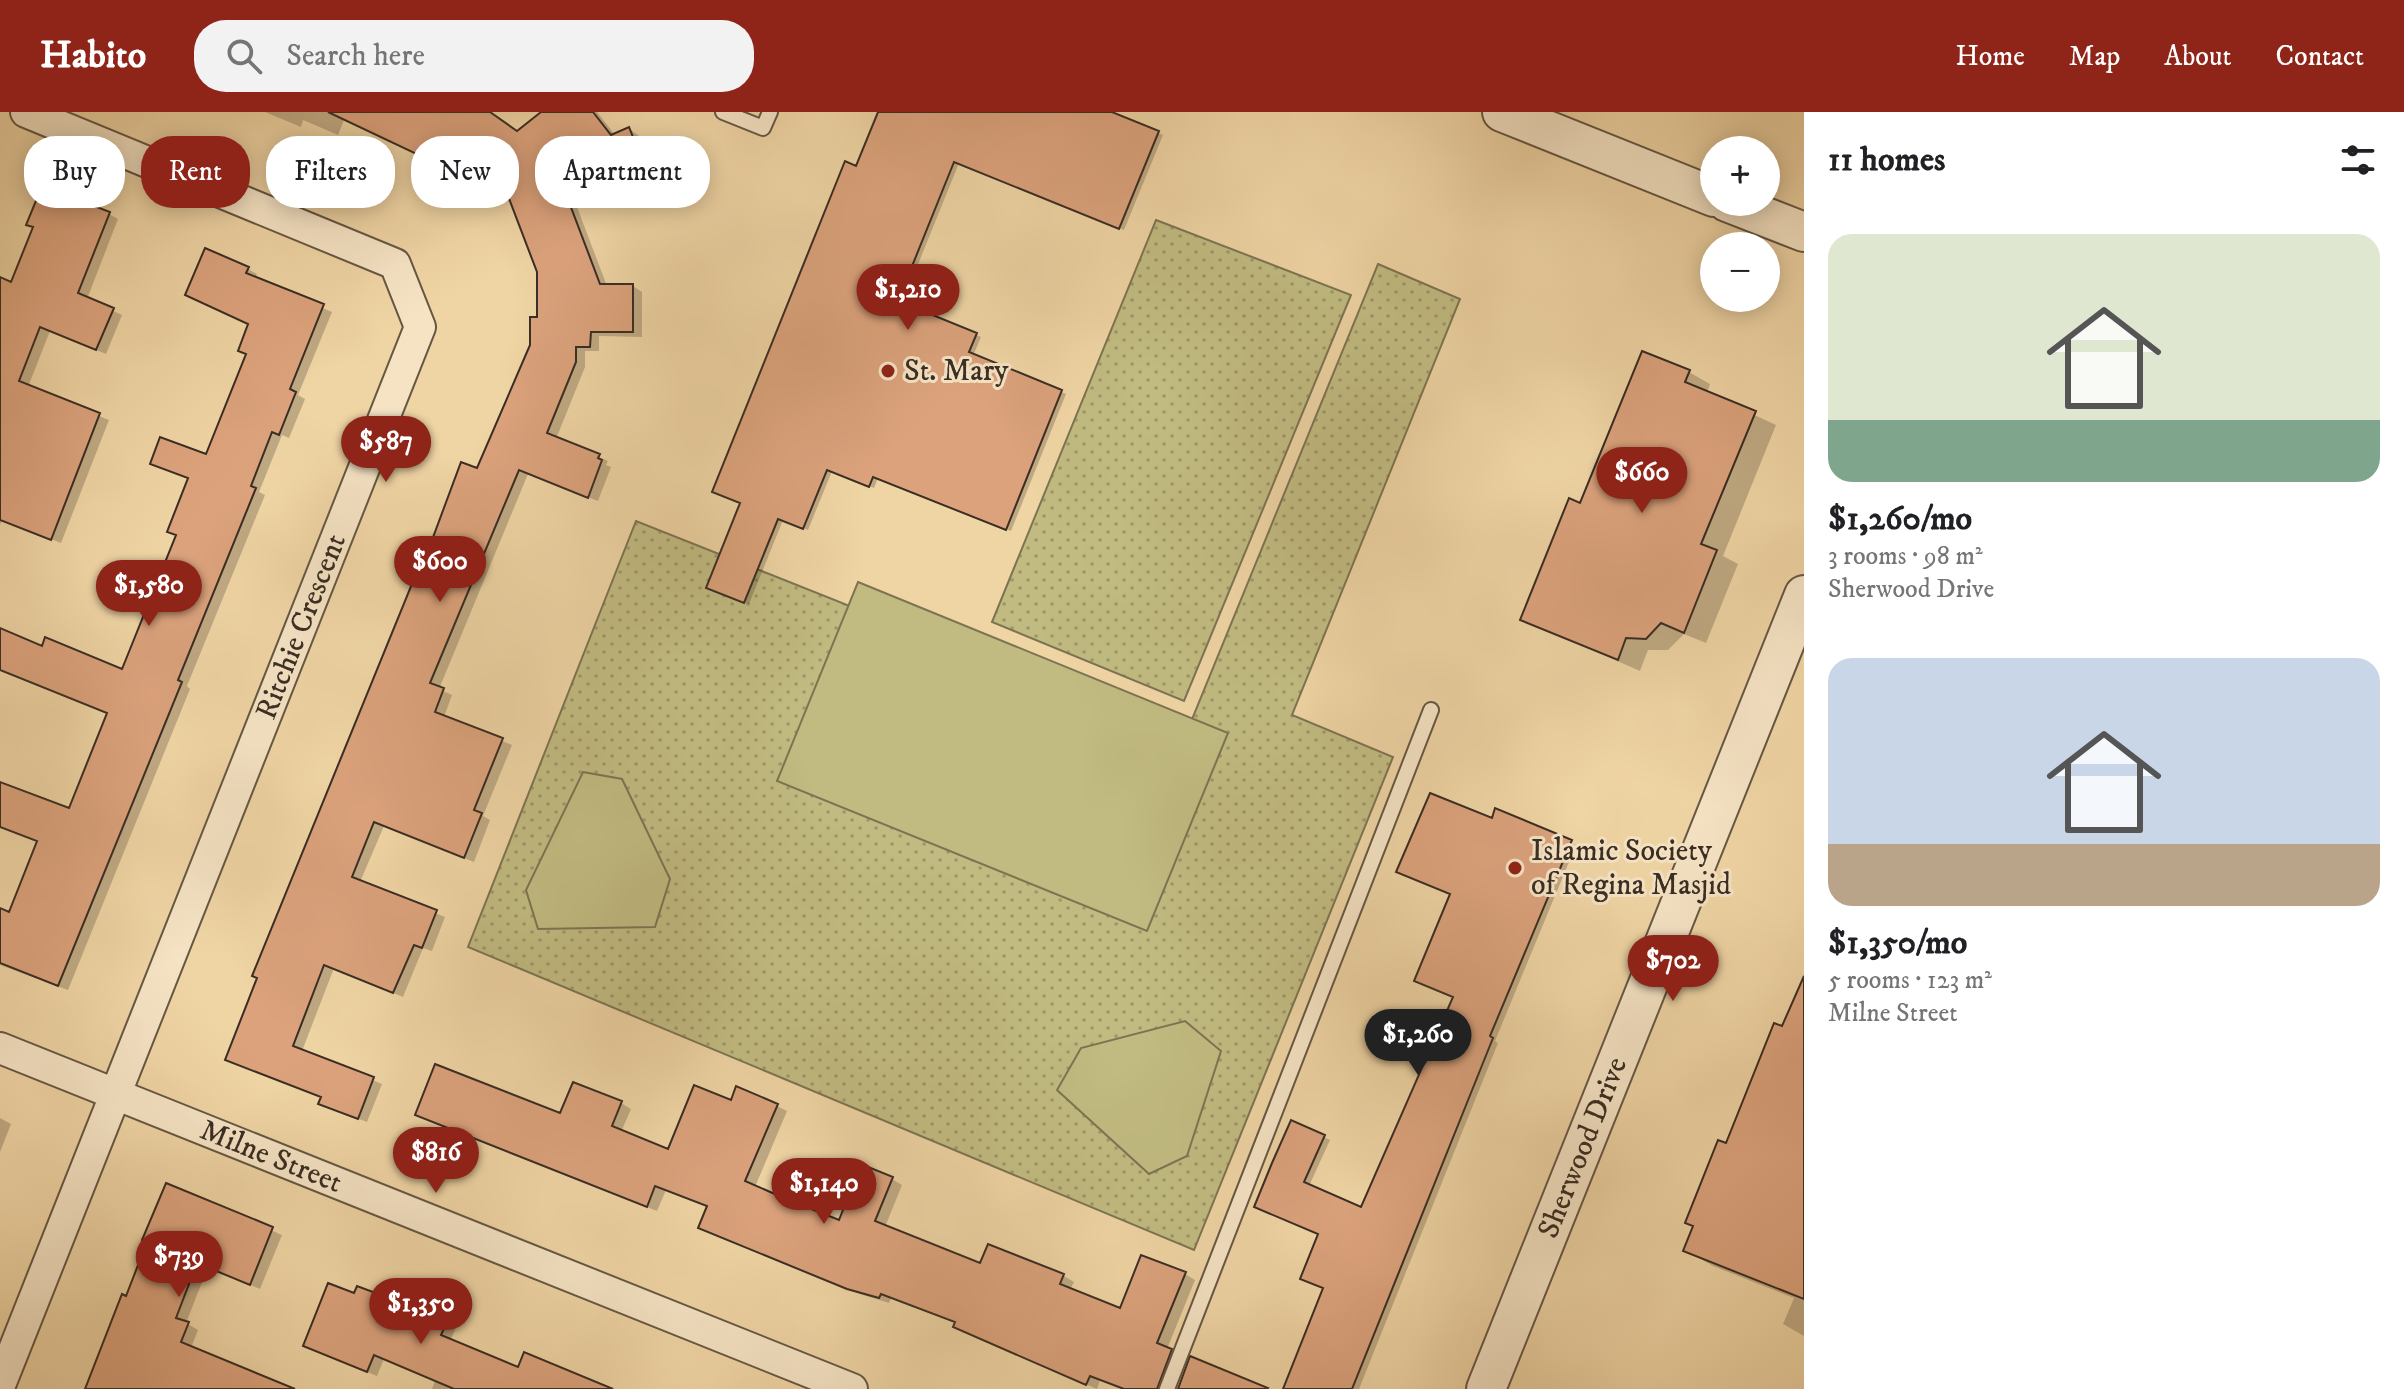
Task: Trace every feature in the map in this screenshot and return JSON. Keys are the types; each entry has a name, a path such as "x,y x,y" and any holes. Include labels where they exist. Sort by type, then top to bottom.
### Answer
{"street":[{"path":"0,113 6,112"},
{"name":"Ritchie Crescent","path":"0,1385 420,327 395,264 26,112"},
{"path":"1502,112 1700,191"},
{"path":"1763,216 1804,232"},
{"name":"Sherwood Drive","path":"1486,1389 1804,595"},
{"name":"Milne Street","path":"0,1048 852,1389"}],"lane":[{"path":"723,112 763,128 770,112"},
{"path":"1167,1389 1431,710"}],"shaded area":[{"path":"1156,220 1351,295 1184,701 992,622"},
{"path":"1378,264 1460,299 1292,715 1393,757 1194,1250 468,947 636,521 1184,739"},
{"path":"858,582 1228,733 1147,931 777,781"},
{"path":"583,772 622,779 670,879 655,927 538,929 526,890"},
{"path":"1185,1021 1221,1051 1187,1156 1149,1174 1057,1090 1081,1048"}],"building":[{"path":"328,112 490,112 517,131 541,112 593,112 611,135 629,127 633,136 535,136 535,208 571,208 600,284 633,284 633,332 591,332 590,347 576,347 576,362 547,433 600,454 598,458 602,460 588,498 519,470 430,683 444,688 435,712 503,738 474,810 482,813 464,858 374,822 352,877 437,910 422,948 414,945 393,993 324,965 293,1046 374,1077 358,1119 318,1104 321,1097 225,1060 257,978 252,976 416,574 419,575 461,462 477,468 530,345 530,317 537,317 537,272 513,208 519,208 519,136 411,136 411,151 395,144 395,136 379,136"},
{"name":"St. Mary","path":"878,112 1112,112 1159,131 1119,229 954,162 898,301 977,333 969,352 1062,390 1006,530 873,477 869,487 827,470 803,529 778,519 744,603 706,588 740,503 712,492 845,161 856,166"},
{"path":"33,208 100,208 110,212 78,293 114,308 96,350 40,327 19,381 100,413 51,540 0,520 0,277 11,282 33,227 26,225"},
{"path":"205,248 249,267 246,273 324,304 290,389 296,392 279,435 272,432 251,486 256,488 178,680 182,682 58,986 0,963 0,908 9,912 37,841 0,827 0,782 69,808 107,713 0,670 0,628 42,646 45,637 122,669 176,535 167,532 188,478 150,464 160,437 206,454 246,354 238,351 248,324 185,295"},
{"path":"1642,351 1690,370 1685,382 1756,411 1701,544 1717,550 1684,633 1661,623 1646,639 1626,638 1618,660 1520,620 1569,498 1580,503"},
{"path":"1430,793 1492,818 1495,808 1572,840 1490,1036 1493,1038 1352,1389 1283,1389 1323,1288 1300,1279 1318,1234 1254,1207 1291,1120 1325,1135 1304,1182 1361,1207 1453,997 1414,981 1450,894 1396,872"},
{"path":"1804,976 1804,1299 1683,1251 1693,1226 1685,1223 1718,1140 1726,1143 1774,1023 1782,1026"},
{"path":"435,1064 560,1113 573,1082 622,1101 612,1126 668,1149 694,1085 731,1100 736,1086 778,1104 745,1181 784,1198 839,1220 861,1164 893,1177 875,1221 980,1263 988,1244 1064,1274 1060,1284 1120,1308 1141,1255 1186,1272 1157,1343 1172,1349 1157,1389 1124,1389 1090,1376 1086,1385 953,1327 955,1322 881,1294 879,1298 847,1289 698,1228 707,1206 655,1186 647,1207 415,1115"},
{"path":"166,1183 273,1227 250,1285 197,1263 176,1318 189,1322 181,1342 295,1389 85,1389 122,1294 126,1296 147,1242 142,1240"},
{"path":"328,1283 354,1293 357,1286 448,1320 441,1335 518,1367 524,1352 613,1389 454,1389 374,1355 367,1372 303,1346"},
{"path":"1190,1356 1268,1388 1178,1389"}],"place":[{"name":"St. Mary","path":"888,371"},
{"name":"Islamic Society of Regina Masjid","path":"1515,868"}]}
